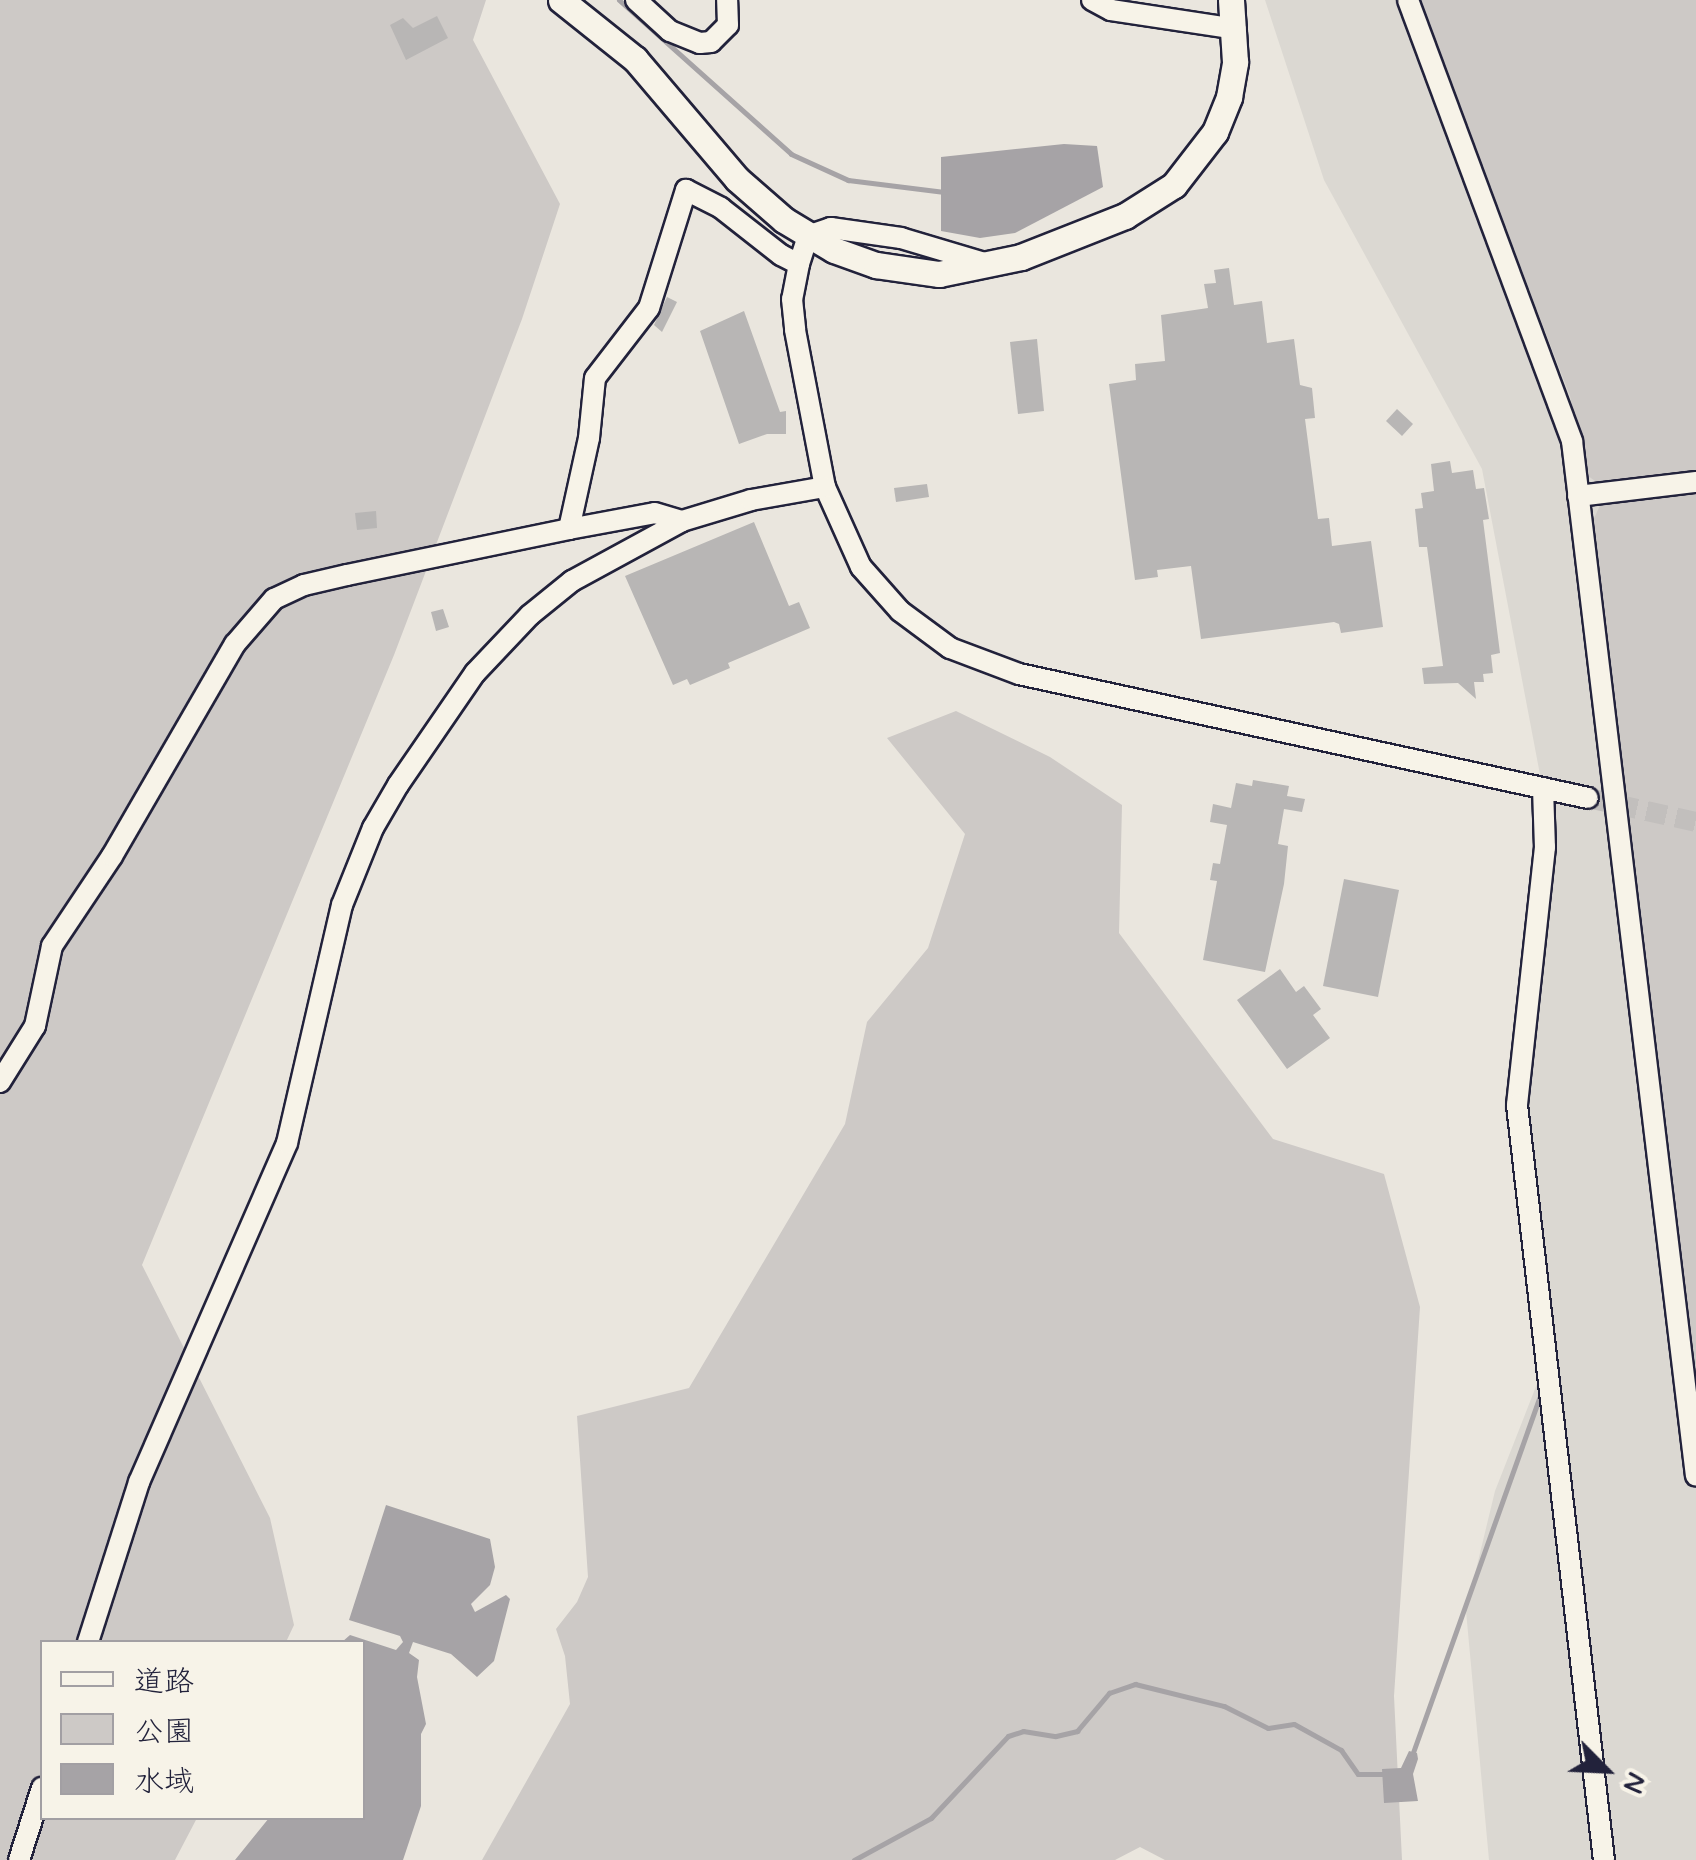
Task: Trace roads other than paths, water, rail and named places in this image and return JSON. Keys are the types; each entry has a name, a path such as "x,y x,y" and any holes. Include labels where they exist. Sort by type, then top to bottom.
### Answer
{"main road":[{"path":"561,0 610,35 658,84 737,178 808,236 834,250 908,272 939,274 994,266 1124,216 1174,185 1215,132 1228,97 1236,29 1231,0"}],"street":[{"path":"636,0 670,31 700,44 722,34 731,12 727,0"},
{"path":"1092,0 1111,10 1236,29"},
{"path":"1408,0 1560,400 1572,441 1692,1413 1696,1476"},
{"path":"569,529 589,438 595,378 649,308 686,190 722,208 781,255 799,264"},
{"path":"808,236 792,299 824,487 840,530 881,591 923,630 987,664 1588,798"},
{"path":"1578,496 1696,482"},
{"path":"89,1640 145,1468 287,1143 342,905 372,828 475,673 530,616 572,581 682,521 750,500 824,487"},
{"path":"0,1082 34,1026 52,946 112,856 258,612 304,586 569,529 655,513 682,521"},
{"path":"1542,788 1546,848 1517,1106 1604,1860"},
{"path":"19,1860 40,1794"}],"water":[{"path":"1064,144 1097,146 1103,187 1015,233 980,238 941,231 941,157"},
{"path":"386,1505 490,1539 495,1567 490,1585 471,1604 475,1612 506,1595 510,1599 494,1661 477,1677 451,1654 413,1642 409,1653 419,1660 417,1677 426,1724 421,1734 421,1806 403,1860 235,1860 267,1820 365,1820 365,1640 344,1640 350,1635 396,1650 403,1642 400,1636 349,1620"},
{"path":"1409,1751 1417,1753 1413,1774 1418,1801 1384,1803 1382,1769 1401,1768"}],"waterway":[{"path":"619,0 791,154 848,180 944,192"},
{"path":"1411,1758 1539,1398"},
{"path":"854,1860 931,1818 1008,1736 1023,1731 1056,1736 1077,1731 1109,1693 1135,1684 1224,1706 1268,1728 1294,1724 1341,1750 1358,1774 1386,1774"}],"tunnel":[{"path":"1588,798 1696,822"}]}
